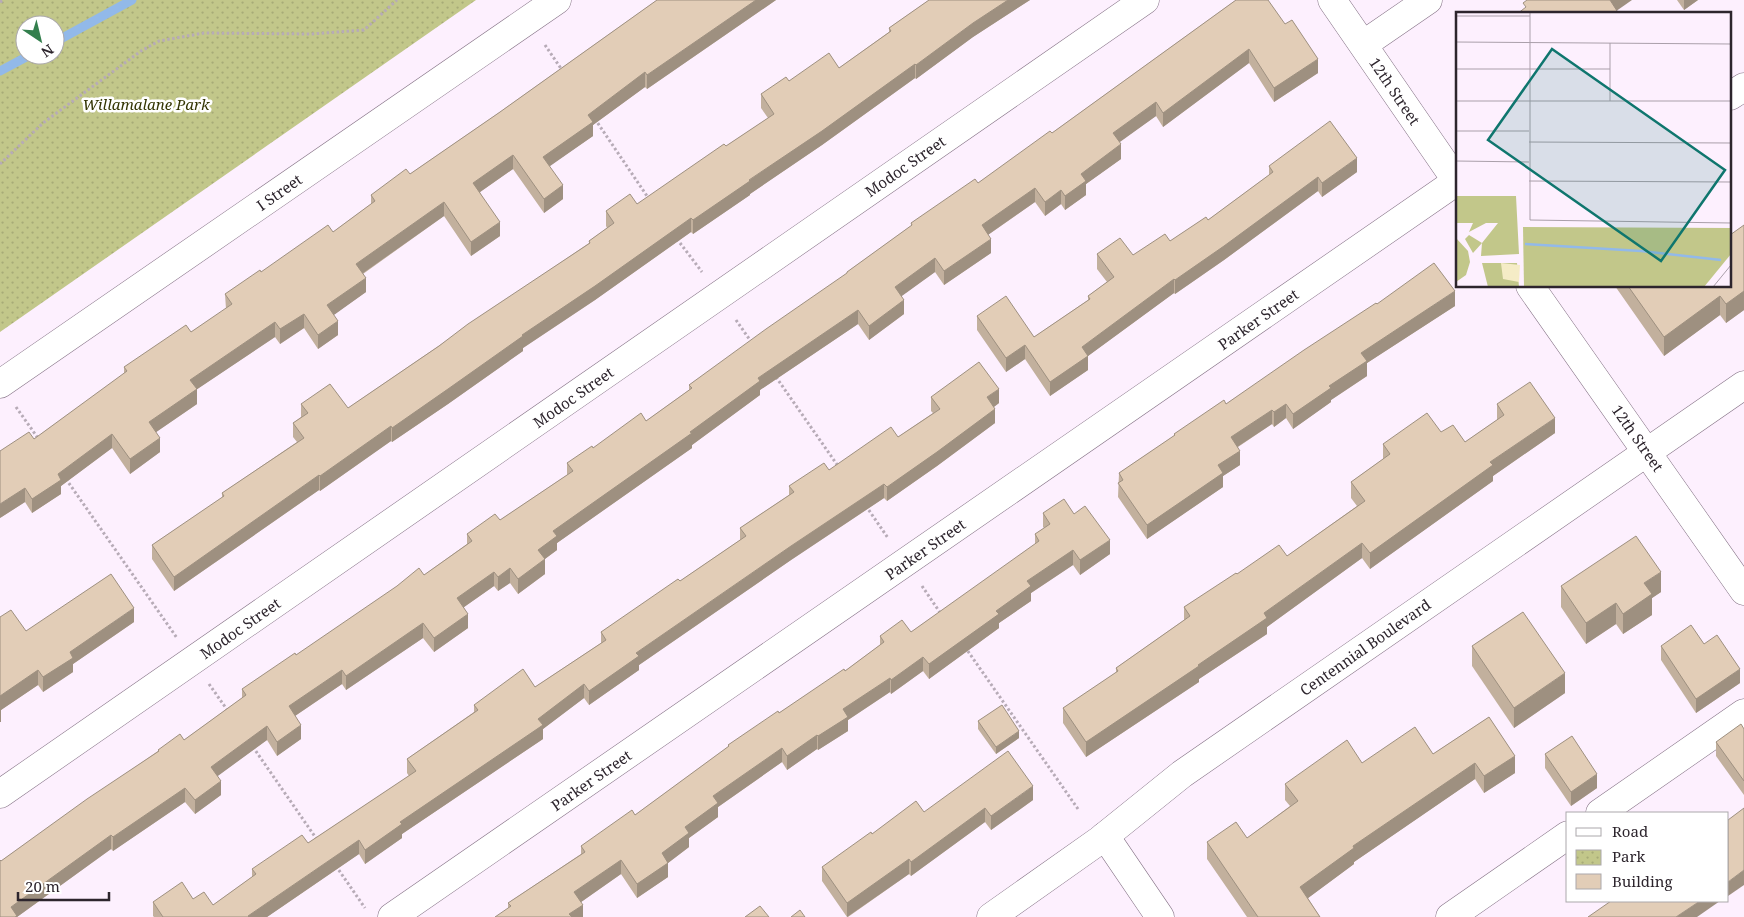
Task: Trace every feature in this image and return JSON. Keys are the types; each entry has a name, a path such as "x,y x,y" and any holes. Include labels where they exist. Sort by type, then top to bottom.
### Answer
{"street":[{"name":"I Street","path":"6,392 557,0"},
{"name":"Modoc Street","path":"0,794 1145,0"},
{"name":"12th Street","path":"1332,0 1456,181"},
{"path":"1364,44 1428,0"},
{"path":"1732,95 1744,86"},
{"name":"Parker Street","path":"392,917 1456,183"},
{"name":"12th Street","path":"1531,288 1744,591"},
{"name":"Centennial Boulevard","path":"991,917 1105,836 1182,774 1744,385"},
{"path":"1601,812 1744,713"},
{"path":"1105,836 1160,917"},
{"path":"1450,917 1566,836"}],"path":[{"path":"0,2 4,0"},
{"path":"0,164 43,123 141,51 159,41 204,33 311,34 364,30 396,0"},
{"path":"528,20 566,76"},
{"path":"593,116 653,205"},
{"path":"675,237 753,344"},
{"path":"776,377 843,474"},
{"path":"6,392 45,449"},
{"path":"62,474 232,717"},
{"path":"866,506 944,618"},
{"path":"961,642 1078,809"},
{"path":"249,741 321,845"},
{"path":"332,861 366,909"}],"green space":[{"name":"Willamalane Park","path":"0,0 476,0 0,332"}],"building":[{"path":"657,0 756,0 647,75 645,72 588,115 593,122 543,157 563,185 544,199 513,155 473,183 500,222 471,242 444,202 356,264 366,278 327,305 338,321 318,335 304,314 280,329 275,322 190,380 197,389 149,422 160,438 130,459 112,434 58,474 61,480 32,499 25,488 0,504 0,451 29,432 34,439 127,371 124,367 186,325 191,332 232,304 225,294 260,270 261,272 328,225 333,232 375,201 371,195 406,169 410,174"},
{"path":"929,0 1008,0 750,181 693,220 691,218 392,428 391,426 319,475 174,577 152,545 224,496 222,493 304,438 293,423 308,413 301,404 330,384 348,408 468,324 590,243 589,241 614,223 606,211 630,194 637,204 724,144 726,146 774,114 761,94 786,77 789,81 829,53 839,68 891,31 889,28"},
{"path":"1236,0 1268,0 1285,24 1292,20 1318,59 1274,88 1249,49 1163,113 1156,102 1113,133 1121,144 1081,174 1086,181 1065,196 1061,190 1045,202 1035,188 982,225 991,239 944,271 935,258 895,287 904,300 869,326 858,310 758,378 760,381 690,432 692,433 553,531 557,536 538,550 545,559 518,579 510,568 498,577 494,572 457,598 468,614 434,638 423,623 346,676 342,670 289,706 301,725 277,742 267,726 211,767 221,781 195,800 185,788 113,837 111,835 11,907 17,916 0,917 0,860 159,751 180,734 184,740 246,695 242,689 295,653 296,655 397,586 419,568 424,575 472,541 467,534 495,514 500,520 573,471 567,463 592,446 593,448 641,413 646,421 692,388 689,385 847,273 912,225 911,223 975,179 978,183 1050,131 1052,133"},
{"path":"1527,0 1610,0 1618,12 1520,12 1526,7 1523,3"},
{"path":"1330,121 1357,158 1322,183 1318,177 1224,246 1174,279 1082,347 1088,356 1050,382 1025,345 1006,358 977,316 1006,296 1034,337 1090,299 1088,296 1114,277 1097,254 1120,238 1133,255 1165,234 1170,241 1206,217 1208,220 1273,172 1269,166"},
{"path":"1744,225 1744,291 1726,304 1720,296 1664,337 1629,288 1732,288 1732,234"},
{"path":"1434,263 1455,291 1361,353 1367,361 1329,386 1331,388 1293,414 1286,404 1274,412 1272,410 1231,437 1240,451 1218,465 1223,473 1147,525 1118,483 1123,480 1119,473 1224,400 1226,404 1304,350 1377,304"},
{"path":"979,362 999,389 987,397 995,409 887,487 884,484 636,653 639,656 589,691 584,684 538,719 543,725 400,822 402,824 365,850 359,840 249,917 163,917 153,902 182,882 193,899 204,892 213,905 256,874 252,869 302,835 308,843 416,771 407,759 478,710 474,705 523,669 535,687 606,640 601,632 678,579 680,581 746,536 740,528 794,492 789,486 824,463 829,470 891,427 898,437 940,409 931,397"},
{"path":"1530,382 1555,418 1490,462 1493,465 1370,553 1362,543 1264,613 1267,618 1086,742 1063,708 1118,671 1116,668 1190,616 1184,607 1279,545 1287,556 1365,501 1351,482 1390,454 1383,444 1427,413 1441,432 1453,425 1465,442 1504,415 1497,404"},
{"path":"1064,499 1074,514 1085,506 1110,540 1080,560 1073,550 1027,581 1031,586 996,611 999,614 929,664 923,657 891,680 890,678 843,709 848,717 817,735 787,756 782,748 713,796 718,803 685,827 689,833 662,853 668,863 637,884 621,860 574,892 583,905 569,914 572,917 495,917 511,906 508,903 585,852 581,846 632,810 635,815 728,745 844,669 845,671 884,642 880,636 902,620 911,632 1039,541 1035,534 1050,524 1043,513"},
{"path":"1636,536 1661,572 1644,583 1652,594 1623,614 1616,603 1586,623 1561,586"},
{"path":"111,574 134,608 70,652 73,658 43,677 38,670 0,696 0,617 11,610 26,631"},
{"path":"1523,612 1565,673 1514,708 1472,646"},
{"path":"1691,625 1704,644 1717,635 1740,669 1696,699 1661,646"},
{"path":"1002,705 1019,731 996,747 978,721"},
{"path":"1489,717 1515,756 1484,776 1475,763 1353,846 1354,848 1300,887 1320,917 1258,917 1207,842 1236,822 1247,838 1298,801 1285,784 1347,740 1362,763 1415,727 1433,754"},
{"path":"1741,724 1744,729 1744,781 1716,742"},
{"path":"1572,736 1597,774 1571,792 1545,754"},
{"path":"1008,751 1033,786 991,816 985,808 911,862 909,859 847,903 822,867 871,832 872,834 916,801 924,812"},
{"path":"1744,808 1744,870 1729,881 1729,819"},
{"path":"1610,902 1698,902 1676,917 1588,917"},
{"path":"760,906 769,917 745,917"},
{"path":"800,910 805,917 791,917"}],"waterway":[{"path":"65,37 132,0"},
{"path":"0,71 15,63"}]}
